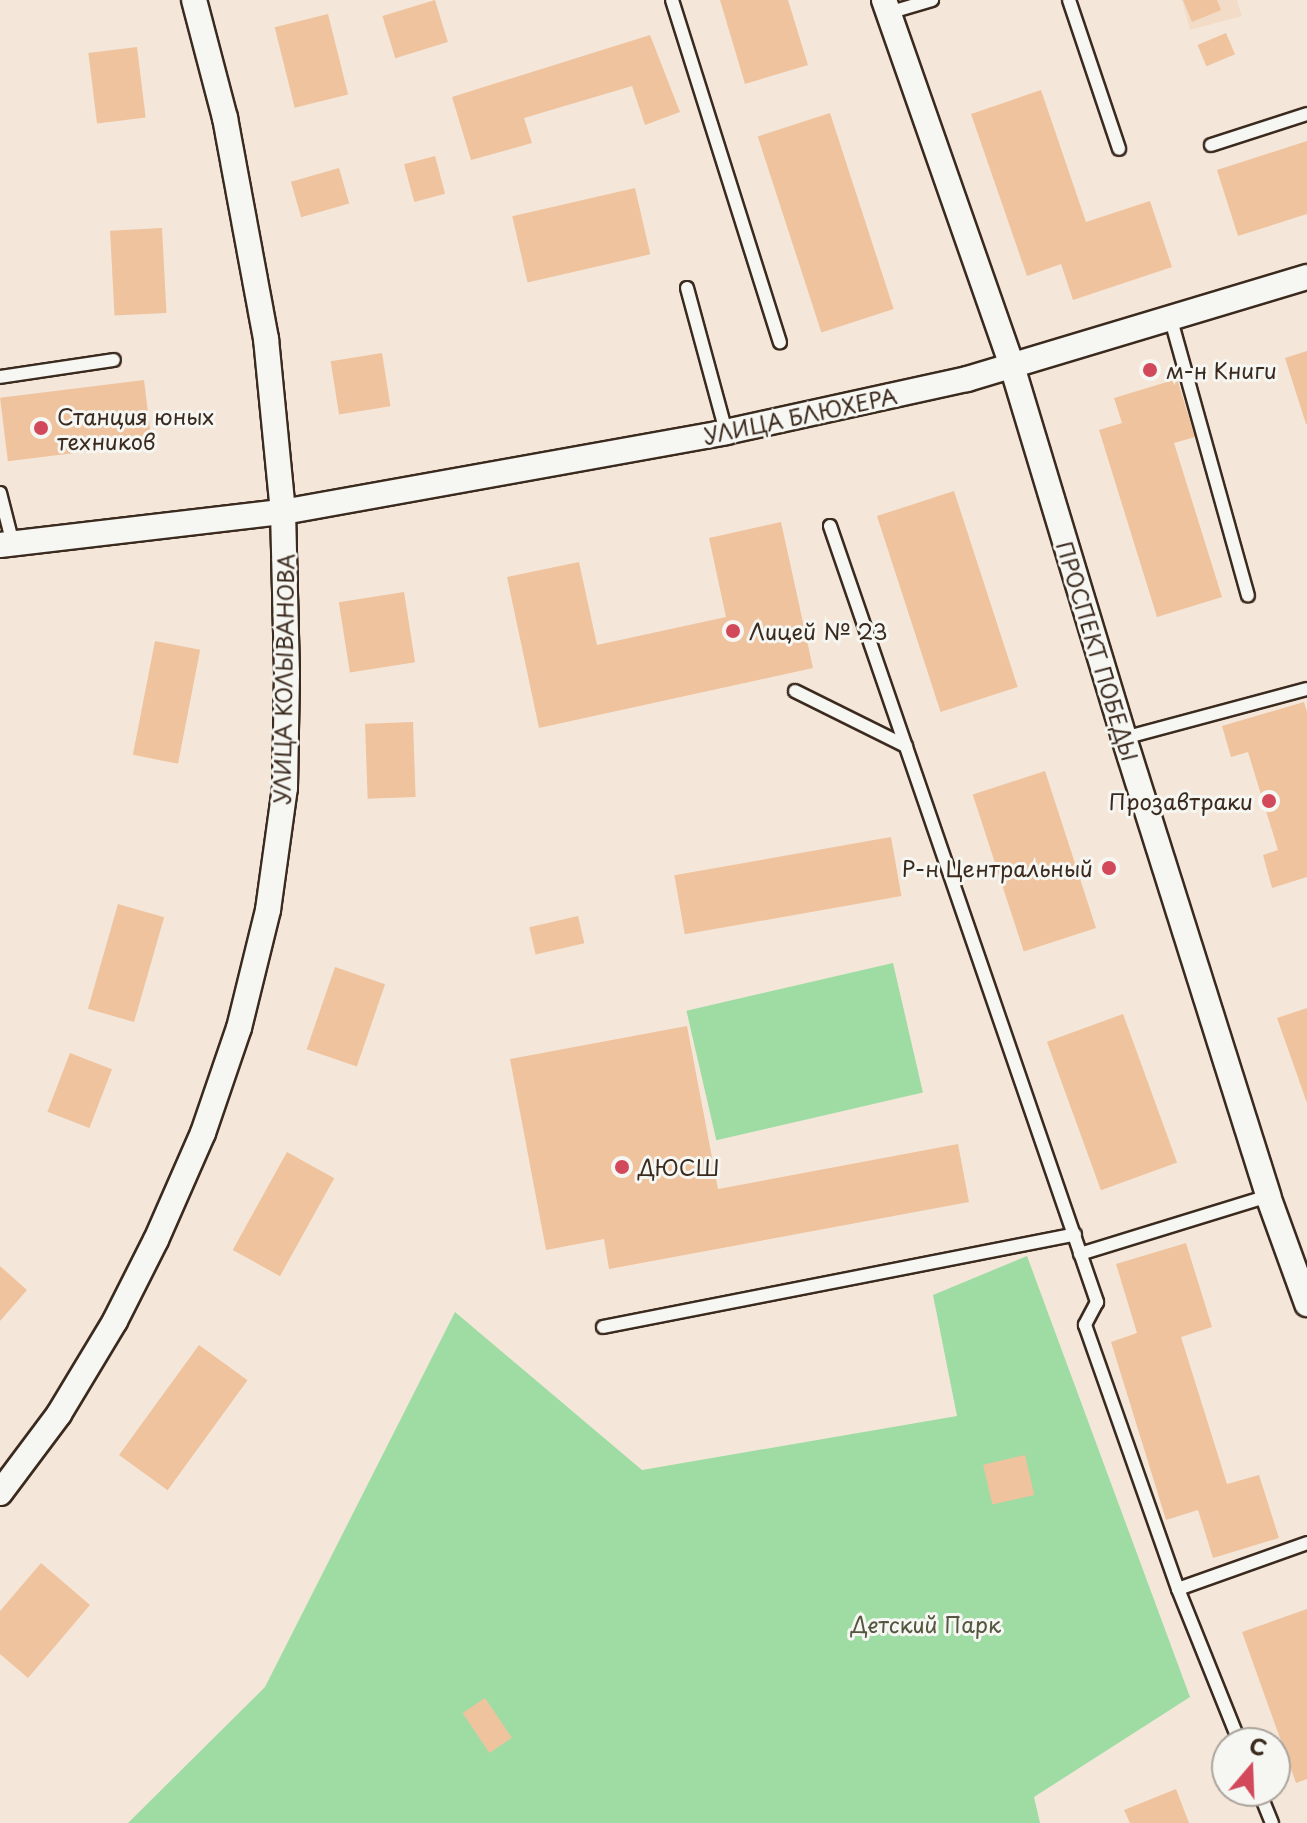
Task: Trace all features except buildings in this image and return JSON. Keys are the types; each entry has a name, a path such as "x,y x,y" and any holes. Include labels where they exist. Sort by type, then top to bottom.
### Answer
{"street":[{"name":"УЛИЦА КОЛЫВАНОВА","path":"0,1493 59,1414 136,1280 203,1133 239,1028 268,910 285,788 287,674 283,512 266,339 225,118 194,0"},
{"name":"ПРОСПЕКТ ПОБЕДЫ","path":"886,6 1012,366 1124,738 1268,1196 1307,1304"},
{"name":"УЛИЦА БЛЮХЕРА","path":"6,544 283,512 726,432 1012,366 1307,277"}],"lane":[{"path":"672,0 780,342"},
{"path":"886,6 932,0"},
{"path":"1069,0 1119,149"},
{"path":"1211,145 1307,114"},
{"path":"687,288 726,432"},
{"path":"1171,320 1248,595"},
{"path":"0,377 114,360"},
{"path":"0,493 6,544"},
{"path":"830,526 1097,1302 1085,1325 1178,1589 1234,1727"},
{"path":"1124,738 1307,689"},
{"path":"795,691 906,746"},
{"path":"1080,1254 1268,1196"},
{"path":"603,1327 1075,1234"},
{"path":"1178,1589 1307,1543"}],"shaded area":[{"path":"1182,0 1237,0 1242,16 1190,30"}],"green space":[{"path":"893,963 923,1093 716,1140 686,1011"},
{"name":"Детский Парк","path":"1027,1256 1190,1697 1034,1797 1040,1823 128,1823 265,1687 455,1312 642,1470 957,1416 933,1295"}],"place":[{"name":"м-н Книги","path":"1150,370"},
{"name":"Станция юных техников","path":"41,428"},
{"name":"Лицей № 23","path":"733,631"},
{"name":"Прозавтраки","path":"1269,801"},
{"name":"Р-н Центральный","path":"1109,868"},
{"name":"ДЮСШ","path":"622,1167"}]}
